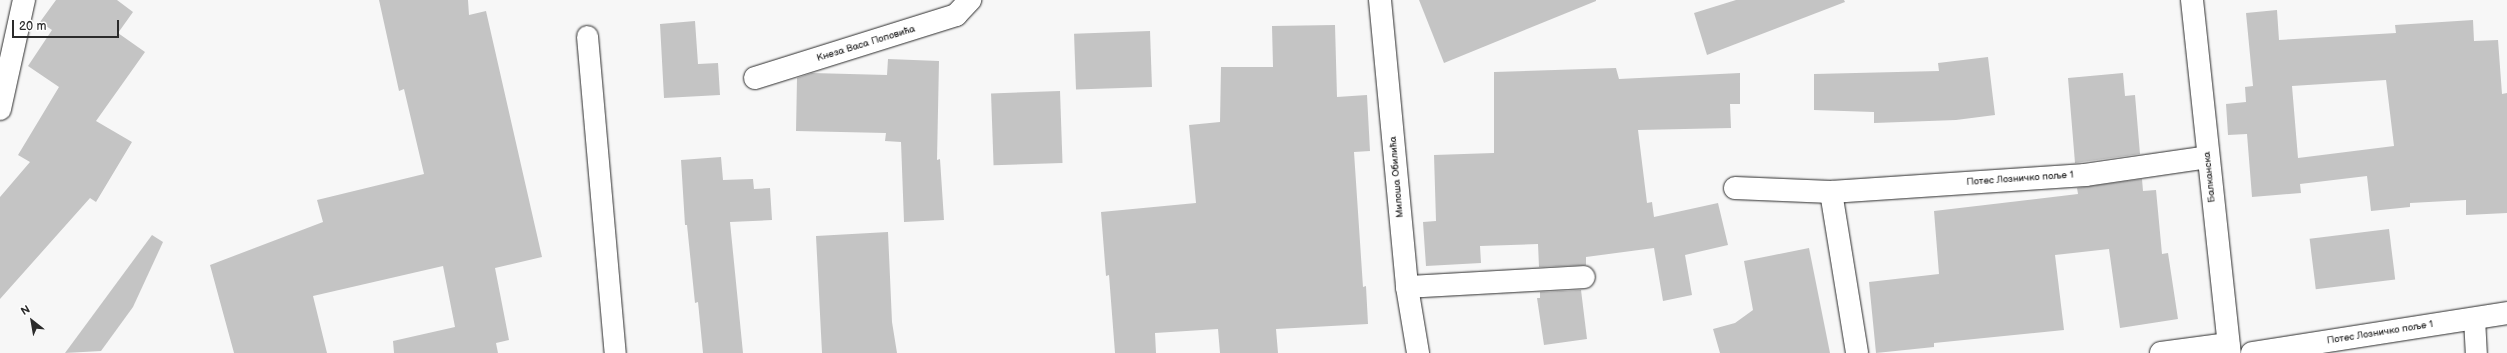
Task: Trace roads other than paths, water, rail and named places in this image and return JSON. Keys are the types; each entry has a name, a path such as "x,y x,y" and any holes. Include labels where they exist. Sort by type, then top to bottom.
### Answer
{"street":[{"path":"0,109 24,0"},
{"name":"Кнеза Васа Поповића","path":"755,78 956,15 970,0"},
{"name":"Милоша Обилића","path":"1380,0 1407,288 1418,353"},
{"name":"Балканска","path":"2192,0 2229,348"},
{"name":"Потес Лозничко поље 1","path":"1735,188 1831,192 2085,174 2208,156"},
{"path":"1831,192 1857,353"},
{"path":"1407,288 1584,277"},
{"name":"Потес Лозничко поље 1","path":"2252,353 2507,313"},
{"path":"2161,353 2229,348"}],"lane":[{"path":"587,36 615,353"},
{"path":"2474,318 2476,353"}]}
